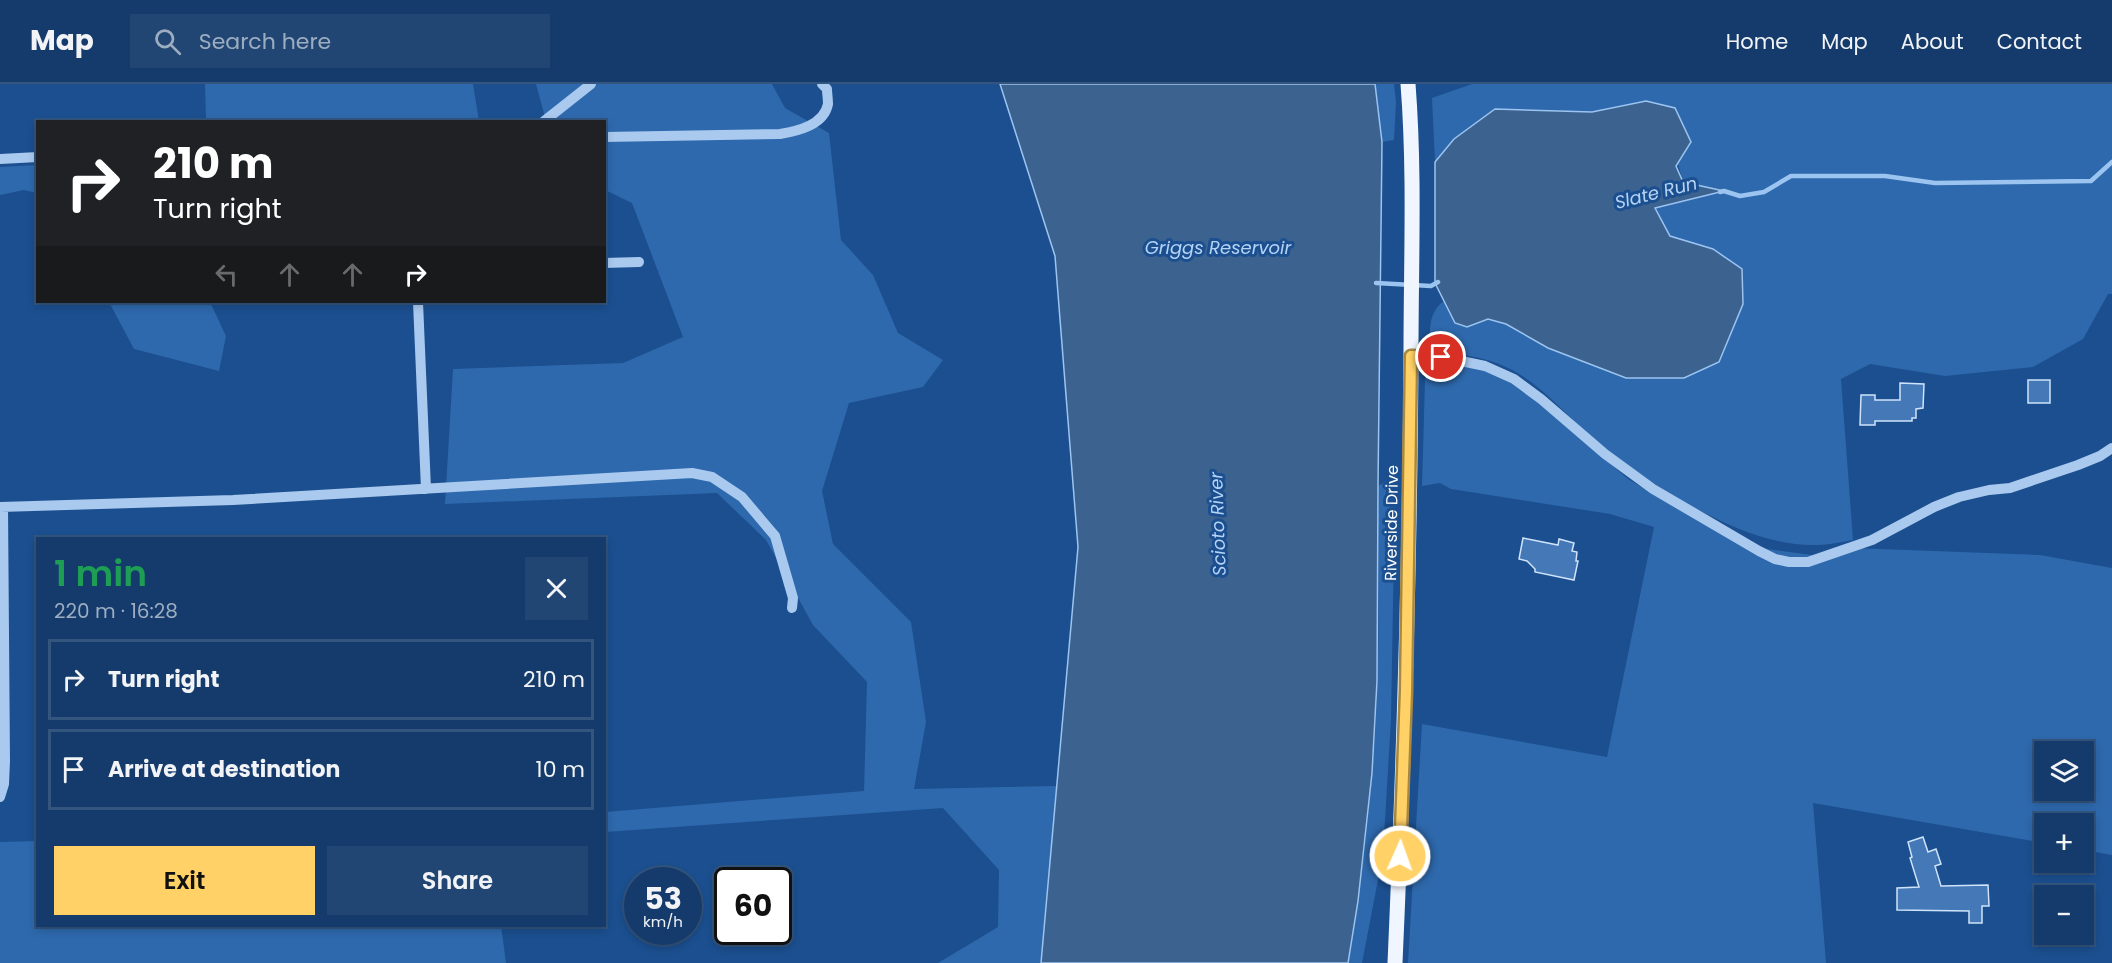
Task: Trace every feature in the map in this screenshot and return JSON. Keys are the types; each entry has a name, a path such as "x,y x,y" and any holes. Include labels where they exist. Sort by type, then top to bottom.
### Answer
{"main road":[{"name":"Riverside Drive","path":"1395,963 1407,679 1411,356 1411,148 1408,84"}],"lane":[{"path":"546,120 591,84"},
{"path":"606,137 780,134 801,131 820,117 828,104 827,89 822,84"},
{"path":"0,159 36,157"},
{"path":"606,263 639,262"},
{"path":"418,303 426,489"},
{"path":"1411,356 1485,366 1514,379 1605,454 1653,489 1775,559 1790,562 1808,562 1872,540 1934,507 1959,497 2010,488 2078,465 2112,448"},
{"path":"0,797 4,784 5,761 2,507 233,500 692,473 712,477 742,497 775,536 793,598 792,608"}],"shaded area":[{"path":"205,84 473,84 479,120 206,120"},
{"path":"536,84 772,84 785,108 829,133 841,240 873,275 898,333 943,360 923,387 849,403 822,491 833,544 911,622 926,722 914,789 1057,786 1041,963 938,963 998,927 999,870 943,808 606,832 606,812 864,791 867,682 813,625 766,540 717,493 445,504 453,369 623,363 683,337 632,203 606,190 606,120 546,120"},
{"path":"1375,84 1394,84 1396,102 1394,140 1382,142"},
{"path":"1472,84 2112,84 2112,294 2108,294 2083,339 2033,367 1945,376 1870,364 1841,379 1853,540 1817,545 1788,543 1757,535 1694,508 1664,490 1587,433 1539,388 1518,373 1488,360 1431,350 1432,317 1444,301 1455,323 1488,319 1506,324 1548,348 1713,249 1670,236 1655,208 1723,191 1683,182 1678,164 1691,142 1646,101 1592,112 1495,109 1454,139 1435,162 1432,98"},
{"path":"36,165 36,193 24,190 0,195 0,167"},
{"path":"110,303 210,303 226,336 219,371 134,349"},
{"path":"1436,362 1484,369 1505,378 1524,390 1628,479 1714,530 1760,548 1819,556 1853,548 2040,555 2112,568 2112,855 2094,852 2094,813 2034,813 2034,841 1813,803 1826,963 1408,963 1422,724 1607,757 1654,527 1610,514 1451,489 1440,483 1422,486 1425,379 1429,367"},
{"path":"1388,480 1395,490 1391,719 1383,854 1362,963 1348,963 1365,845 1375,737 1378,486"},
{"path":"36,841 36,927 501,927 506,963 0,963 0,842"}],"water":[{"name":"Griggs Reservoir","path":"1000,84 1375,84 1382,142 1377,681 1372,773 1358,901 1348,963 1041,963 1078,547 1055,256"},
{"path":"1646,101 1675,108 1691,142 1676,166 1683,182 1724,191 1655,208 1670,236 1713,249 1742,269 1743,304 1719,362 1684,378 1626,378 1548,348 1506,324 1488,319 1467,327 1455,323 1435,283 1435,162 1454,139 1495,109 1592,112"}],"building":[{"path":"2028,380 2050,380 2050,403 2028,403"},
{"path":"1900,383 1924,384 1923,408 1916,409 1916,418 1912,418 1912,421 1875,421 1875,425 1860,425 1861,395 1875,395 1875,400 1900,400"},
{"path":"1523,538 1558,545 1559,539 1574,543 1572,551 1577,552 1576,561 1578,561 1574,580 1535,572 1527,561 1519,559"},
{"path":"1923,837 1928,852 1936,849 1941,864 1935,866 1941,886 1988,885 1989,906 1982,906 1982,923 1969,923 1969,911 1897,910 1897,888 1919,887 1910,858 1912,857 1908,842"}],"waterway":[{"name":"Slate Run","path":"1720,192 1740,196 1764,192 1791,176 1885,176 1935,183 2091,181 2112,162"},
{"name":"Slate Run","path":"1376,283 1431,286 1438,282"}],"route":[{"path":"1400,856 1406,691 1411,356 1441,357"}],"water label":[{"name":"Scioto River","path":"1218,524"}]}
